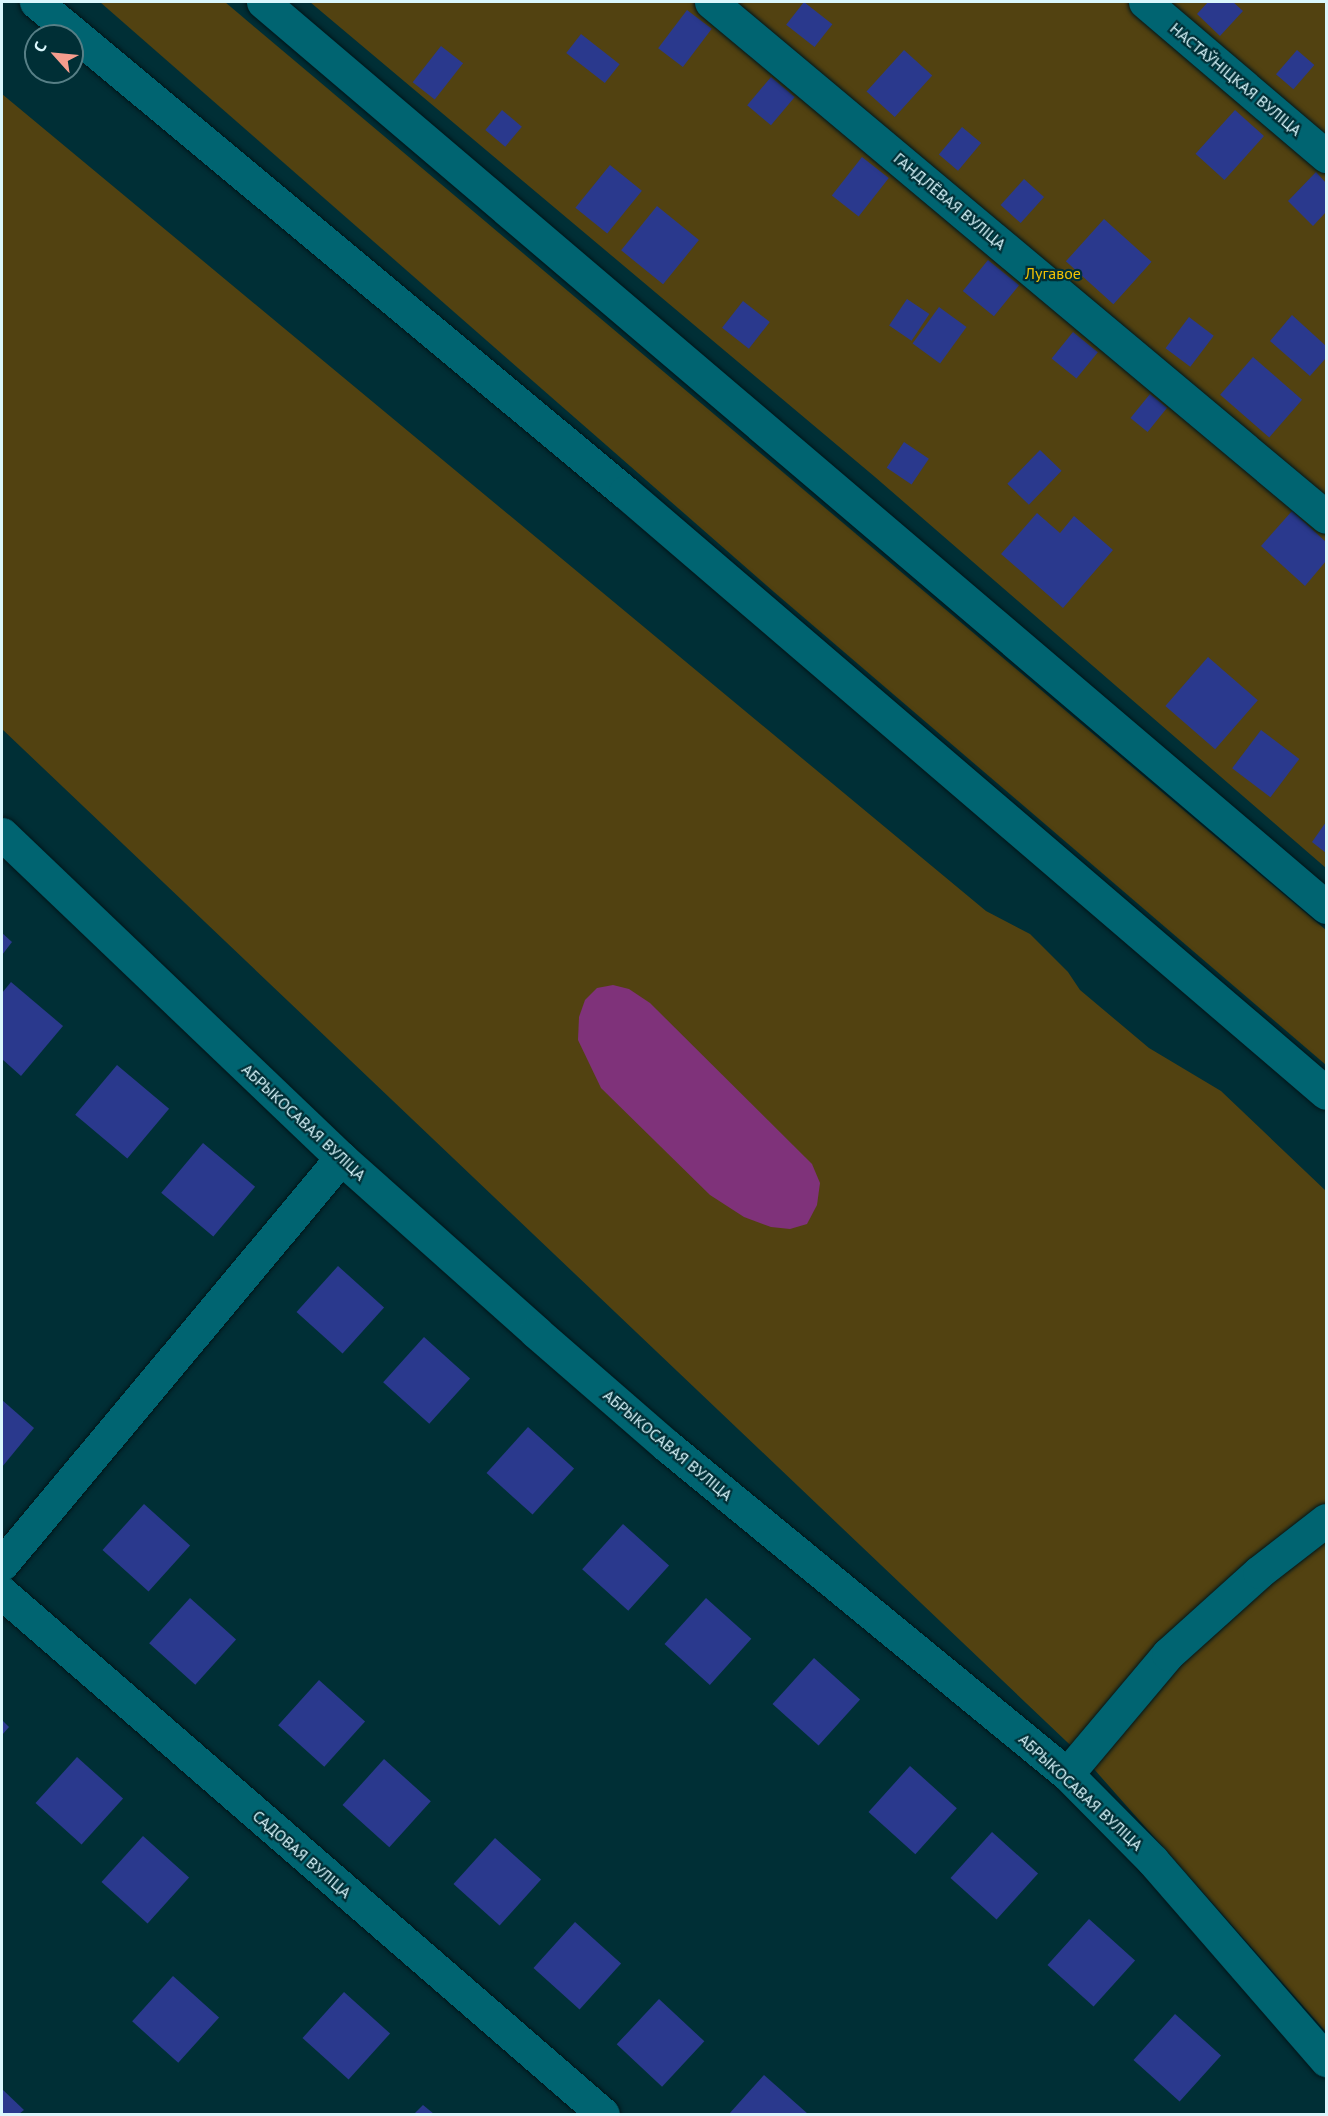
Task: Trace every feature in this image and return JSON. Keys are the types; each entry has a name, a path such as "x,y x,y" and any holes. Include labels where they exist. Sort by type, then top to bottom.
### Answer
{"street":[{"path":"36,2 625,492 1326,1094"},
{"path":"263,2 1326,906"},
{"name":"ГАНДЛЁВАЯ ВУЛІЦА","path":"711,2 1326,517"},
{"name":"НАСТАЎНІЦКАЯ ВУЛІЦА","path":"1145,2 1326,156"},
{"name":"АБРЫКОСАВАЯ ВУЛІЦА","path":"2,834 341,1158 666,1445 1067,1774 1153,1861 1326,2060"},
{"path":"2,1564 341,1158"},
{"path":"1067,1774 1168,1654 1224,1601 1326,1520"},
{"name":"САДОВАЯ ВУЛІЦА","path":"2,1593 603,2115"}],"green space":[{"path":"100,2 225,2 1326,930 1326,1065 774,592"},
{"name":"Лугавое","path":"310,2 1326,2 1326,868 875,477"},
{"path":"2,94 986,911 1030,934 1068,972 1080,990 1149,1048 1221,1091 1326,1191 1326,2032 1086,1760 2,729"}],"shaded area":[{"path":"613,985 629,989 650,1003 812,1164 820,1183 817,1205 807,1224 790,1229 771,1227 744,1217 710,1195 601,1088 578,1040 579,1017 585,1000 597,988"}],"building":[{"path":"804,2 832,24 815,47 786,25"},
{"path":"1208,2 1233,2 1243,11 1220,36 1197,14"},
{"path":"687,10 712,29 683,67 658,48"},
{"path":"581,34 620,64 605,83 566,53"},
{"path":"441,46 463,63 435,99 413,82"},
{"path":"904,50 932,75 895,117 867,92"},
{"path":"1297,50 1314,65 1293,89 1276,74"},
{"path":"771,77 795,97 771,125 747,105"},
{"path":"502,110 522,127 505,147 485,130"},
{"path":"1235,110 1264,136 1225,180 1196,154"},
{"path":"962,127 981,143 958,171 939,155"},
{"path":"862,157 889,178 859,217 832,196"},
{"path":"610,165 642,191 607,234 575,208"},
{"path":"1316,172 1326,183 1326,212 1313,226 1288,201"},
{"path":"1024,179 1044,197 1021,223 1001,205"},
{"path":"657,206 699,240 663,284 621,250"},
{"path":"1104,219 1152,262 1113,304 1066,261"},
{"path":"988,260 1019,285 994,316 963,291"},
{"path":"907,299 929,314 911,341 889,326"},
{"path":"743,301 770,322 749,349 722,328"},
{"path":"939,307 967,327 940,363 913,343"},
{"path":"1292,315 1326,346 1326,358 1310,376 1270,341"},
{"path":"1189,317 1214,336 1190,367 1166,348"},
{"path":"1073,332 1098,352 1076,379 1052,358"},
{"path":"1253,357 1302,400 1269,437 1220,395"},
{"path":"1150,394 1167,408 1148,432 1130,418"},
{"path":"904,442 929,459 912,484 887,468"},
{"path":"1040,450 1062,471 1029,505 1007,484"},
{"path":"1292,511 1326,542 1326,561 1305,586 1261,546"},
{"path":"1037,513 1060,533 1074,516 1113,550 1063,608 1001,554"},
{"path":"1208,657 1258,700 1215,749 1165,706"},
{"path":"1261,730 1299,759 1270,797 1232,768"},
{"path":"1326,822 1326,853 1312,842"},
{"path":"2,933 12,942 2,955"},
{"path":"11,982 63,1026 21,1076 2,1059 2,993"},
{"path":"117,1065 169,1109 127,1159 75,1115"},
{"path":"203,1143 255,1187 213,1237 161,1193"},
{"path":"338,1266 384,1307 343,1354 297,1312"},
{"path":"424,1337 470,1378 429,1424 383,1382"},
{"path":"2,1400 34,1428 2,1467"},
{"path":"528,1427 574,1468 533,1515 487,1473"},
{"path":"144,1504 190,1545 149,1592 103,1550"},
{"path":"623,1524 669,1565 628,1611 582,1569"},
{"path":"190,1598 236,1639 195,1685 149,1643"},
{"path":"706,1598 751,1639 710,1685 665,1644"},
{"path":"814,1658 860,1699 819,1746 773,1704"},
{"path":"319,1680 365,1721 324,1767 278,1725"},
{"path":"2,1720 9,1727 2,1735"},
{"path":"77,1757 123,1798 82,1845 36,1803"},
{"path":"384,1759 431,1801 389,1847 343,1805"},
{"path":"910,1766 957,1808 915,1854 869,1812"},
{"path":"992,1832 1038,1873 997,1920 951,1878"},
{"path":"143,1836 189,1877 148,1924 102,1882"},
{"path":"495,1838 541,1879 500,1926 454,1884"},
{"path":"1089,1919 1135,1960 1094,2007 1048,1965"},
{"path":"575,1922 621,1963 580,2010 534,1968"},
{"path":"173,1976 219,2017 178,2063 132,2021"},
{"path":"344,1992 390,2033 349,2080 303,2038"},
{"path":"659,1999 704,2041 662,2087 617,2044"},
{"path":"1175,2014 1221,2055 1180,2102 1134,2060"},
{"path":"764,2075 808,2114 729,2114"},
{"path":"2,2089 24,2110 19,2114 2,2114"},
{"path":"423,2105 434,2114 414,2114"}]}
